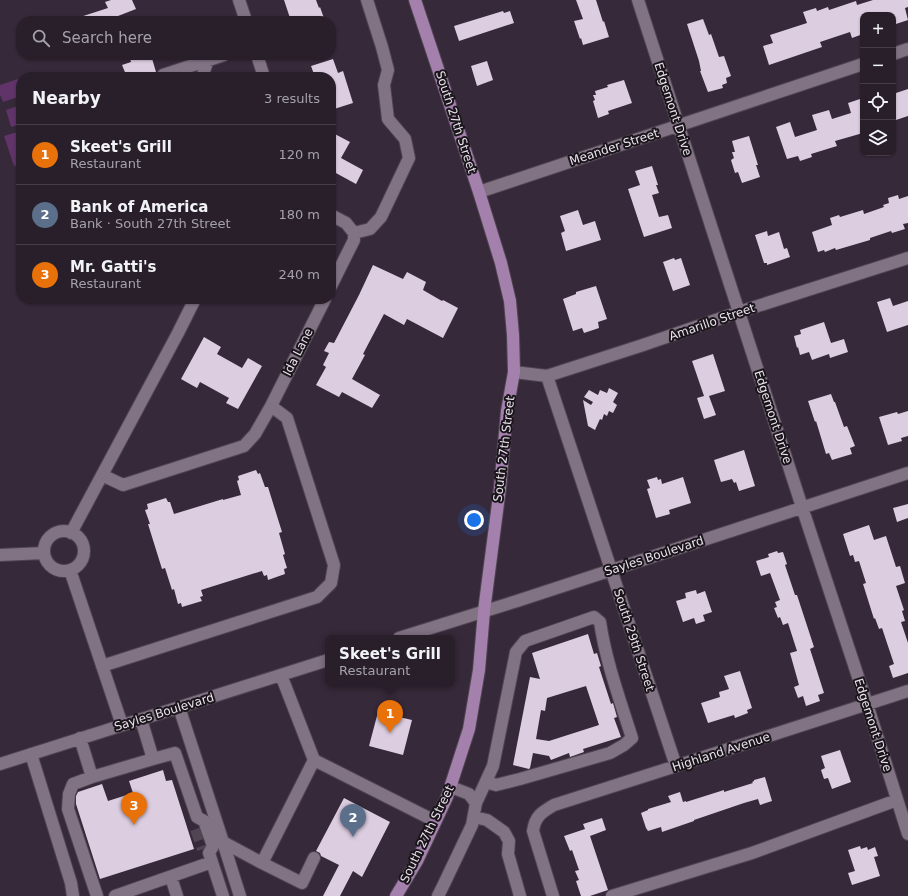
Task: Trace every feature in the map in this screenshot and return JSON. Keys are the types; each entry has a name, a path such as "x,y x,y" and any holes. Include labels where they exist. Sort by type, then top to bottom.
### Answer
{"main road":[{"name":"South 27th Street","path":"396,896 417,861 447,797 469,729 479,670 484,612 514,372 514,335 510,301 501,263 418,1"}],"street":[{"path":"239,0 244,16"},
{"path":"354,233 370,229 381,217 409,158 405,139 388,119 384,85 388,70 366,0"},
{"name":"Edgemont Drive","path":"638,0 908,834"},
{"path":"896,53 908,49"},
{"path":"172,72 208,60"},
{"path":"204,72 208,60"},
{"path":"259,60 262,72"},
{"name":"Meander Street","path":"479,192 860,65"},
{"path":"336,218 346,223 354,233 354,240 336,276"},
{"name":"Amarillo Street","path":"514,372 547,376 908,258"},
{"path":"71,533 192,304"},
{"name":"Ida Lane","path":"102,475 123,485 244,446 255,434 271,406 322,304"},
{"name":"South 29th Street","path":"547,376 676,766"},
{"path":"102,666 317,597 331,582 334,565 287,418 271,406"},
{"name":"Sayles Boulevard","path":"409,635 484,612 908,473"},
{"path":"65,531 71,533 77,536 81,542 83,556 80,562 76,567 70,570 64,571 52,568 48,564 44,553 44,546 47,540 58,532 65,531"},
{"path":"0,555 44,553"},
{"path":"70,570 122,725"},
{"path":"438,896 472,825 476,803 493,766 516,652 525,641 594,617 600,622 602,639 612,676 632,738 624,745 610,753 496,785 486,782"},
{"name":"Sayles Boulevard","path":"0,764 325,661"},
{"path":"281,675 314,760 435,821"},
{"name":"Highland Avenue","path":"553,896 533,831 534,823 537,817 543,811 554,805 908,691"},
{"path":"179,707 224,842 240,896"},
{"path":"141,719 153,759"},
{"path":"80,738 92,777"},
{"path":"97,896 68,809 73,784 175,753 197,823 204,821 213,846 208,855 140,892 115,896"},
{"path":"30,754 71,883 72,896"},
{"path":"262,863 314,760"},
{"path":"451,787 468,794 476,803"},
{"path":"612,896 752,852 897,800"},
{"path":"474,817 488,820 504,832 509,841 508,854 520,896"},
{"path":"224,842 302,883 314,858"},
{"path":"208,855 222,896"},
{"path":"171,876 177,896"}],"shaded area":[{"path":"16,80 16,98 3,102 0,95 0,85"},
{"path":"16,107 16,126 11,127 6,110"},
{"path":"16,132 16,165 14,166 4,136"}],"building":[{"path":"111,0 132,0 136,9 118,16 83,16 108,8 105,2"},
{"path":"284,0 316,0 323,16 289,16"},
{"path":"576,0 596,0 609,37 583,45 574,21 583,19"},
{"path":"873,0 908,0 908,7 905,8 908,20 896,24 896,12 860,12 860,35 852,38 850,32 820,42 822,47 769,65 763,46 773,43 770,35 807,23 803,12 816,8 817,11 828,7 829,10 856,1 857,5"},
{"path":"503,11 504,13 510,11 514,23 459,41 454,26"},
{"path":"703,19 709,35 711,34 719,57 724,56 731,76 726,78 727,83 722,85 723,88 708,92 700,71 699,61 687,24"},
{"path":"130,60 152,60 156,72 125,72 122,65 131,62"},
{"path":"333,60 338,73 343,71 353,103 336,108 336,72 313,72 311,66"},
{"path":"487,61 493,80 477,86 471,66"},
{"path":"624,80 632,103 608,111 609,114 598,118 593,101 595,100 593,95 596,95 595,91 608,87 607,85"},
{"path":"908,89 908,116 896,120 896,93"},
{"path":"860,99 860,134 835,141 837,146 811,154 812,157 800,161 798,156 787,159 776,127 790,122 795,137 817,130 812,115 829,110 832,119 851,113 848,103"},
{"path":"336,135 350,142 341,158 363,170 356,184 336,173"},
{"path":"749,136 760,177 742,183 738,172 735,173 731,160 734,158 732,152 735,152 732,141"},
{"path":"652,166 659,193 652,195 659,217 668,215 672,228 644,237 628,189 640,185 635,171"},
{"path":"898,195 899,199 908,196 908,223 903,224 905,229 892,233 891,231 870,238 870,240 836,250 835,248 825,252 824,250 818,252 812,232 832,225 830,218 839,215 840,217 863,210 864,214 884,207 883,205 889,203 888,198"},
{"path":"578,210 583,225 595,221 601,240 566,251 561,233 565,231 560,216"},
{"path":"767,231 768,236 779,232 784,249 787,248 790,257 767,265 767,263 764,263 755,235"},
{"path":"674,258 675,260 681,258 690,285 673,291 663,262"},
{"path":"373,265 403,279 407,272 426,282 423,290 458,308 443,338 407,319 404,325 384,314 352,379 380,395 372,408 342,392 339,397 316,385 326,367 323,365 329,353 324,351 329,342 334,343"},
{"path":"596,286 607,319 598,322 599,328 584,333 582,328 573,331 563,299 576,294 576,292"},
{"path":"890,298 893,306 908,301 908,325 887,332 877,302"},
{"path":"824,322 831,343 844,339 848,352 830,358 829,354 812,360 809,352 800,355 794,336 801,334 800,330"},
{"path":"204,337 221,347 217,354 242,368 248,358 262,366 238,409 226,403 229,398 200,382 197,388 181,379"},
{"path":"713,354 725,391 709,396 716,415 704,419 697,398 704,396 692,361"},
{"path":"609,388 618,393 613,402 617,405 613,413 609,411 607,416 604,414 595,430 588,426 583,400 591,405 593,402 584,397 589,390 598,395 600,390 607,393"},
{"path":"831,394 844,427 847,426 855,446 850,448 852,454 832,460 829,453 826,454 808,401"},
{"path":"908,411 908,436 901,438 902,441 888,445 879,417 897,412 898,414"},
{"path":"744,450 755,486 739,491 736,482 734,483 732,479 721,482 714,460"},
{"path":"256,470 258,474 260,473 265,487 268,487 282,532 279,533 285,554 283,555 287,568 284,569 285,574 268,580 267,575 264,576 262,571 201,590 203,596 200,597 202,601 182,607 181,603 178,604 174,589 172,590 165,568 162,569 148,524 150,524 145,510 148,509 147,504 166,498 168,502 170,502 174,514 241,495 237,481 239,480 238,476"},
{"path":"657,477 658,480 661,479 662,484 683,477 691,503 669,510 670,514 656,518 647,489 650,488 647,480"},
{"path":"908,504 908,518 897,522 893,508"},
{"path":"869,525 874,540 886,536 896,567 900,566 905,583 896,586 904,610 902,611 905,621 901,622 908,643 908,673 893,678 889,666 894,664 882,628 879,629 875,618 874,619 863,584 866,583 859,561 855,562 853,555 850,556 843,534"},
{"path":"777,551 778,553 783,552 787,564 785,565 795,595 797,595 814,647 810,649 824,693 818,695 820,701 806,706 803,696 798,698 794,687 799,685 790,653 797,651 788,623 783,625 774,608 777,607 775,602 780,600 770,573 761,576 756,561 769,557 768,554"},
{"path":"696,590 697,594 705,591 712,612 703,615 705,621 696,624 694,618 683,622 676,601 686,598 685,593"},
{"path":"588,634 594,654 597,653 601,666 599,667 611,704 613,703 617,717 614,718 621,737 583,749 584,752 570,757 569,753 551,760 549,756 533,753 529,769 513,765 530,677 540,679 532,653","holes":["586,686 599,725 549,741 536,739 541,710 545,711 547,698"]},
{"path":"740,671 752,708 747,710 748,713 735,718 734,715 708,723 701,703 720,697 719,692 729,689 724,676"},
{"path":"378,712 412,720 403,755 369,746"},
{"path":"840,750 851,782 832,789 828,778 824,779 821,770 825,768 821,756"},
{"path":"163,770 166,781 172,780 194,849 100,879 76,804 76,796 78,792 102,784 108,801 133,793 129,781"},
{"path":"765,777 772,801 760,805 758,799 662,832 661,827 648,831 646,828 641,813 648,809 671,802 668,796 680,792 683,802 686,802 753,783 752,782 754,780"},
{"path":"344,798 390,822 362,877 353,871 340,896 323,896 339,865 321,856 320,853 316,851"},
{"path":"602,818 606,830 590,836 608,890 590,896 581,896 576,881 579,880 575,871 579,870 572,850 570,851 564,836 585,829 583,824"},
{"path":"860,846 861,849 867,847 868,850 875,847 878,856 874,857 880,876 852,885 848,873 855,871 848,850"}],"tunnel":[{"path":"196,829 203,849"}],"place":[{"name":"Skeet's Grill","path":"390,733"},
{"name":"Mr. Gatti's","path":"134,825"},
{"name":"Bank of America","path":"353,837"}]}
